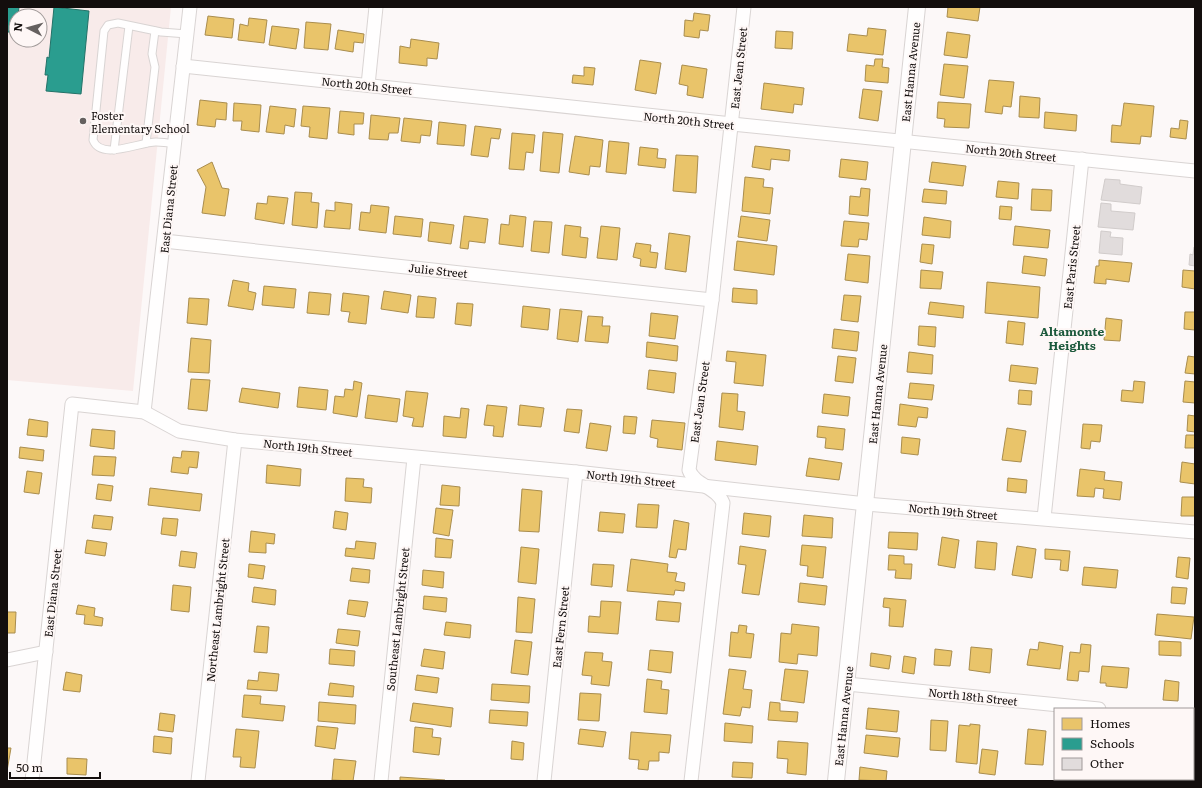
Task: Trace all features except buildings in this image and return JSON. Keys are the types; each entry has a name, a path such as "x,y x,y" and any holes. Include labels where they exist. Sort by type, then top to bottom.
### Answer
{"street":[{"name":"East Diana Street","path":"144,412 190,7"},
{"path":"368,85 376,7"},
{"name":"East Jean Street","path":"692,781 723,503 721,496 692,476 690,470 712,300 744,7"},
{"name":"East Hanna Avenue","path":"836,781 866,504 916,7"},
{"name":"North 20th Street","path":"183,66 1195,171"},
{"name":"East Paris Street","path":"1044,518 1082,159"},
{"name":"Julie Street","path":"164,240 712,300"},
{"name":"East Diana Street","path":"32,781 72,404"},
{"name":"North 19th Street","path":"72,404 144,412 179,431 235,440 576,472 866,504 1195,532"},
{"name":"Northeast Lambright Street","path":"198,781 235,440"},
{"name":"Southeast Lambright Street","path":"381,781 414,458"},
{"name":"East Fern Street","path":"544,781 576,472"},
{"path":"7,660 46,652"},
{"name":"North 18th Street","path":"847,684 1089,708"}],"lane":[{"path":"175,144 156,142 114,150 102,150 95,145 93,140 104,31 112,24 118,23 187,34"},
{"path":"114,150 130,26"},
{"path":"146,144 155,67 152,54 155,30"}],"shaded area":[{"name":"Foster Elementary School","path":"7,7 171,7 133,391 7,380"}],"place":[{"name":"Foster Elementary School","path":"83,121"}],"district":[{"name":"Altamonte Heights","path":"1072,338"}]}
